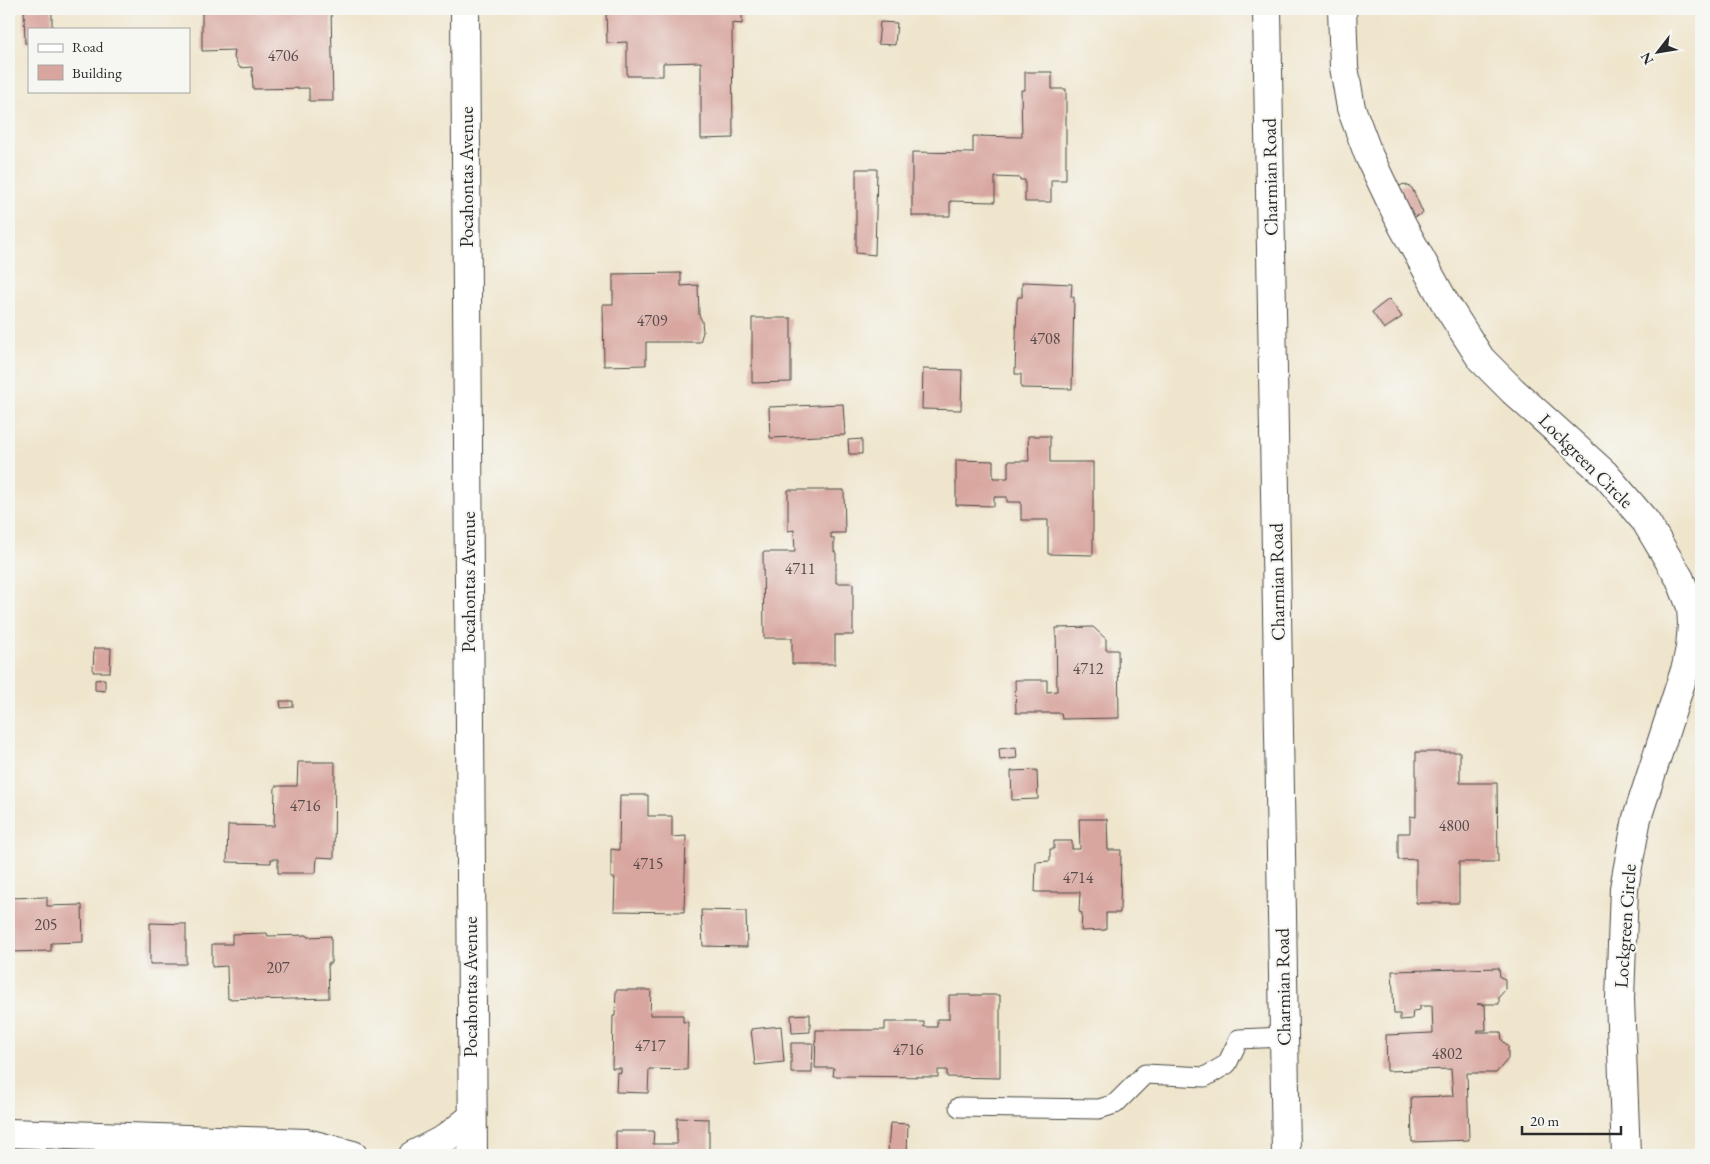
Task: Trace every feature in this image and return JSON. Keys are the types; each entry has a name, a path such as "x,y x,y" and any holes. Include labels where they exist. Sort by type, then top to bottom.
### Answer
{"street":[{"name":"Pocahontas Avenue","path":"465,9 471,1118 473,1155"},
{"name":"Charmian Road","path":"1267,9 1286,1155"},
{"name":"Lockgreen Circle","path":"1342,9 1344,67 1351,108 1369,156 1402,225 1444,301 1480,358 1605,474 1646,522 1696,606 1686,667 1637,818 1624,888 1620,999 1626,1155"},
{"path":"413,1155 446,1138 471,1118"},
{"path":"9,1133 307,1142 351,1155"}],"lane":[{"path":"960,1107 1099,1109 1115,1104 1145,1074 1205,1077 1227,1064 1239,1039 1284,1037"}],"building":[{"path":"24,9 52,9 52,28 28,28 28,43 25,43"},
{"path":"202,9 331,9 333,101 309,101 309,88 253,89 252,67 240,68 234,58 235,50 202,51"},
{"path":"606,9 742,9 742,24 732,23 733,138 701,139 701,62 663,63 663,76 627,76 627,42 607,43"},
{"path":"880,22 897,23 895,45 878,44"},
{"path":"1025,72 1052,72 1052,89 1066,89 1066,180 1051,180 1051,202 1025,202 1025,180 995,177 995,202 950,201 950,216 912,216 912,152 973,153 973,136 1022,137 1021,90 1025,90"},
{"path":"856,169 877,169 875,255 856,253"},
{"path":"1404,184 1412,188 1423,213 1403,223 1395,188"},
{"path":"681,273 681,286 698,285 699,315 702,321 703,332 700,342 646,342 646,365 604,366 603,304 613,304 613,274"},
{"path":"1022,283 1072,284 1071,297 1074,297 1072,389 1021,388 1021,374 1015,374 1017,301 1018,297 1022,297"},
{"path":"1389,299 1402,317 1384,329 1372,312"},
{"path":"752,318 791,318 791,382 752,383"},
{"path":"923,369 962,370 961,410 922,409"},
{"path":"843,404 845,435 770,438 769,407"},
{"path":"1028,436 1050,436 1050,462 1093,462 1093,555 1048,554 1048,520 1021,520 1021,502 1007,502 1007,497 994,497 994,506 956,505 956,460 993,461 993,478 1008,478 1008,461 1029,461"},
{"path":"862,439 862,454 849,454 848,440"},
{"path":"788,490 844,490 845,533 831,533 831,538 834,538 834,552 836,552 836,583 853,583 853,635 835,635 835,664 792,664 792,638 764,638 763,552 795,552 794,530 788,531"},
{"path":"1093,627 1106,639 1106,650 1118,650 1119,718 1062,719 1061,713 1016,713 1015,680 1047,680 1047,692 1057,691 1056,628"},
{"path":"94,648 111,648 110,672 93,672"},
{"path":"105,679 105,691 95,690 95,680"},
{"path":"280,701 293,701 293,707 281,708"},
{"path":"1016,747 1017,758 1000,760 999,749"},
{"path":"1416,752 1460,752 1460,783 1497,783 1498,862 1459,862 1459,903 1416,903 1416,859 1398,860 1398,833 1410,833 1410,816 1416,817"},
{"path":"298,762 335,762 334,858 317,857 316,873 278,873 278,859 271,859 271,863 227,862 228,825 274,826 275,786 297,786"},
{"path":"1037,770 1038,799 1012,800 1011,771"},
{"path":"620,795 648,795 648,816 672,816 672,837 686,836 684,912 614,911 615,878 611,878 611,849 619,850"},
{"path":"1079,819 1107,819 1108,850 1121,850 1120,913 1106,913 1106,930 1081,931 1082,913 1079,912 1080,892 1035,892 1036,862 1050,861 1050,849 1054,849 1054,841 1072,841 1072,849 1080,849"},
{"path":"47,897 47,906 82,905 83,942 51,943 51,951 9,952 9,898"},
{"path":"701,910 746,911 747,947 703,946"},
{"path":"150,923 186,924 186,964 150,964"},
{"path":"267,933 268,936 331,936 331,963 328,963 329,998 228,999 227,966 212,967 212,944 232,944 232,934"},
{"path":"1499,968 1500,977 1505,979 1505,990 1499,997 1499,1004 1477,1004 1485,1005 1486,1030 1478,1030 1477,1032 1501,1032 1502,1040 1508,1046 1508,1059 1496,1073 1467,1073 1469,1140 1412,1142 1411,1097 1453,1096 1451,1069 1387,1071 1386,1035 1433,1033 1432,1006 1420,1006 1420,1010 1413,1011 1412,1019 1400,1020 1400,1014 1394,1014 1392,971"},
{"path":"616,990 651,990 650,1015 683,1015 683,1022 688,1022 687,1070 649,1069 648,1093 616,1092 617,1072 621,1073 621,1068 612,1068 613,1016 615,1016"},
{"path":"949,995 1000,995 1000,1078 947,1077 947,1070 938,1070 938,1077 833,1076 834,1068 815,1068 816,1030 885,1030 885,1022 924,1022 924,1027 937,1027 937,1019 949,1019"},
{"path":"810,1014 810,1032 792,1033 791,1015"},
{"path":"781,1026 784,1062 755,1065 751,1029"},
{"path":"791,1043 813,1043 812,1073 791,1073"},
{"path":"677,1118 709,1119 709,1155 616,1155 616,1131 654,1131 653,1144 677,1144"},
{"path":"890,1123 908,1124 907,1153 888,1152"}]}
